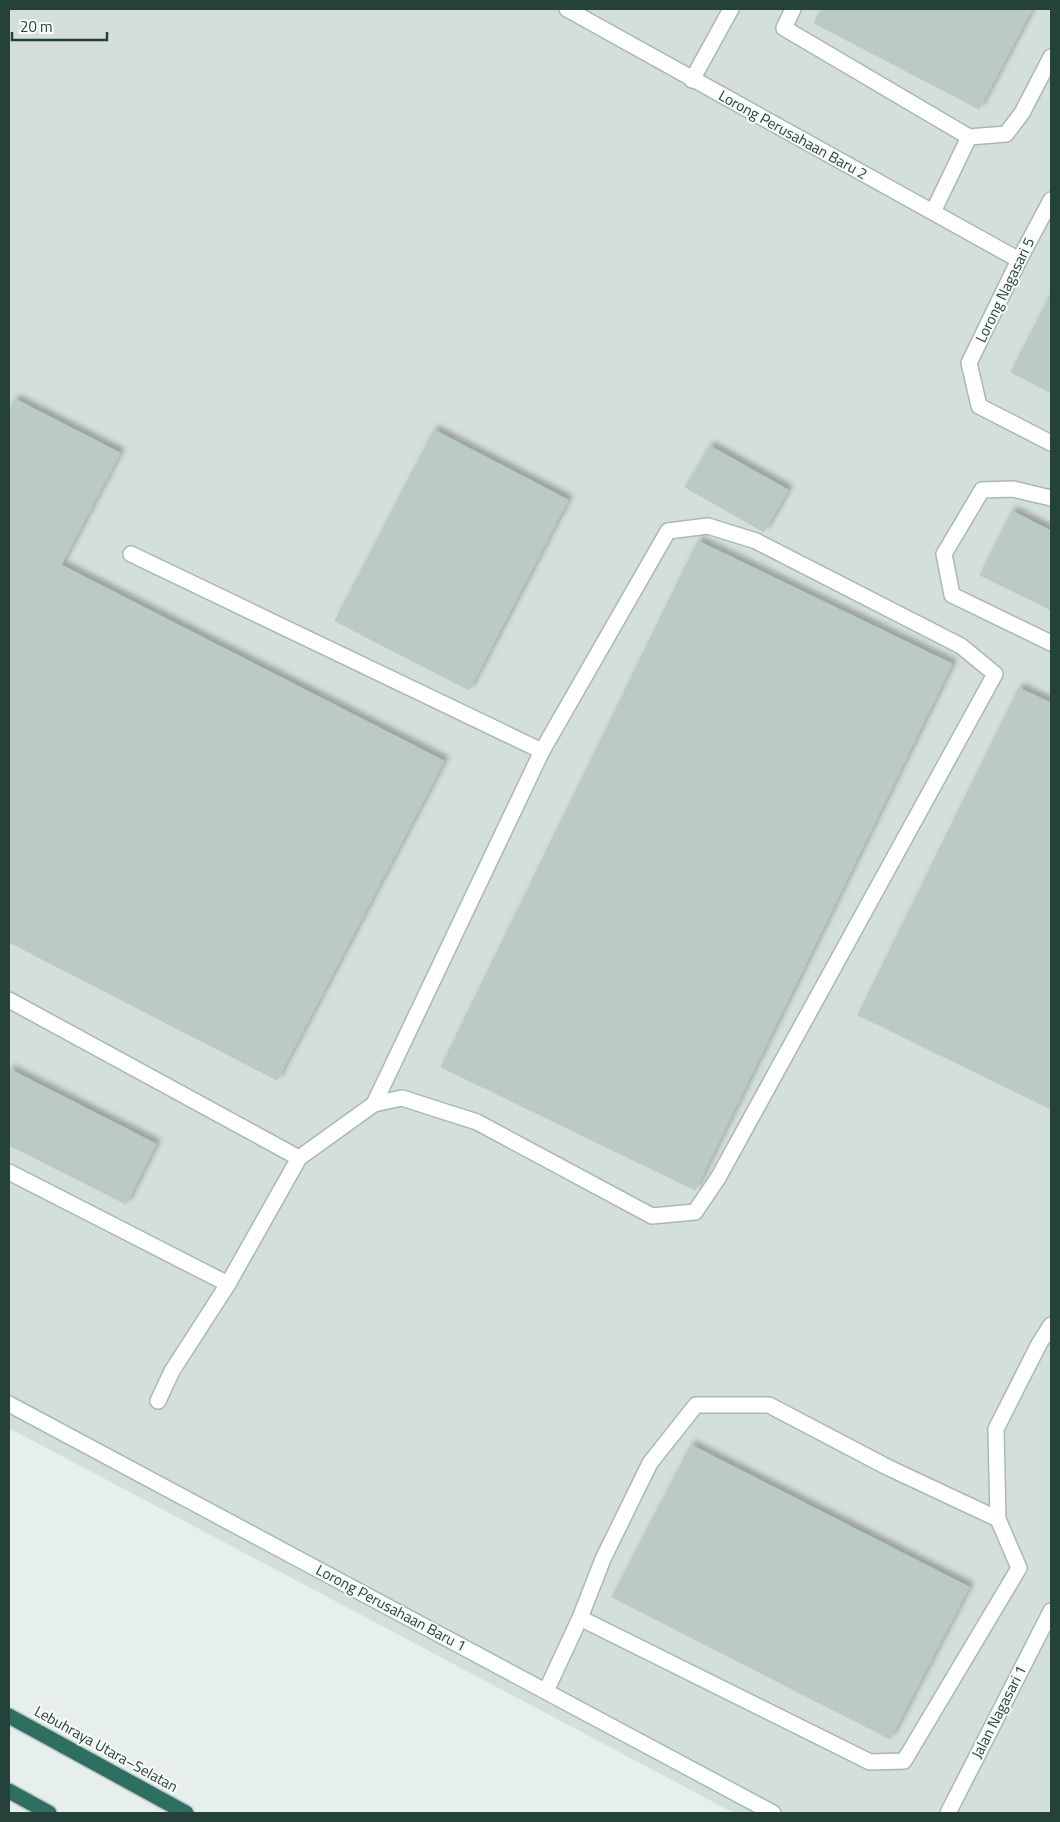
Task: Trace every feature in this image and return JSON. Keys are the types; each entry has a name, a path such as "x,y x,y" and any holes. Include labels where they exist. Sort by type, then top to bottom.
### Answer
{"highway":[{"name":"Lebuhraya Utara–Selatan","path":"9,1716 186,1813"},
{"path":"9,1791 48,1813"}],"street":[{"name":"Lorong Perusahaan Baru 2","path":"567,9 1019,260"},
{"path":"692,80 731,9"},
{"path":"793,9 784,28 969,137 1006,134 1022,113 1051,57"},
{"path":"933,212 969,137"},
{"name":"Lorong Nagasari 5","path":"1051,200 1019,260 969,363 979,406 1051,443"},
{"path":"1051,498 1013,488 982,490 944,554 952,595 1051,643"},
{"path":"158,1401 172,1371 228,1284 299,1158 374,1104 402,1098 477,1122 652,1216 695,1212 718,1178 995,674 961,646 756,541 708,526 668,531 542,751 374,1104"},
{"path":"131,554 542,751"},
{"path":"9,1000 299,1158"},
{"path":"9,1172 228,1284"},
{"path":"580,1618 870,1762 904,1761 1019,1568 998,1519 996,1429 1039,1344 1051,1325"},
{"name":"Lorong Perusahaan Baru 1","path":"9,1404 773,1813"},
{"path":"546,1691 580,1618 603,1559 650,1462 696,1405 769,1405 887,1467 998,1519"},
{"name":"Jalan Nagasari 1","path":"948,1813 1051,1610"}],"shaded area":[{"path":"9,9 1051,9 1051,1813 734,1813 9,1428"}],"building":[{"path":"822,9 1032,9 979,109 814,23"},
{"path":"1051,294 1051,393 1011,372"},
{"path":"15,399 120,453 61,565 444,761 277,1080 9,942 9,411"},
{"path":"434,430 568,500 469,690 335,621"},
{"path":"710,446 788,490 764,532 685,487"},
{"path":"1012,511 1051,531 1051,610 980,575"},
{"path":"698,541 952,664 695,1190 441,1067"},
{"path":"1019,688 1051,703 1051,1109 858,1015"},
{"path":"9,1069 156,1144 126,1204 9,1145"},
{"path":"691,1445 969,1587 890,1739 612,1597"}]}
